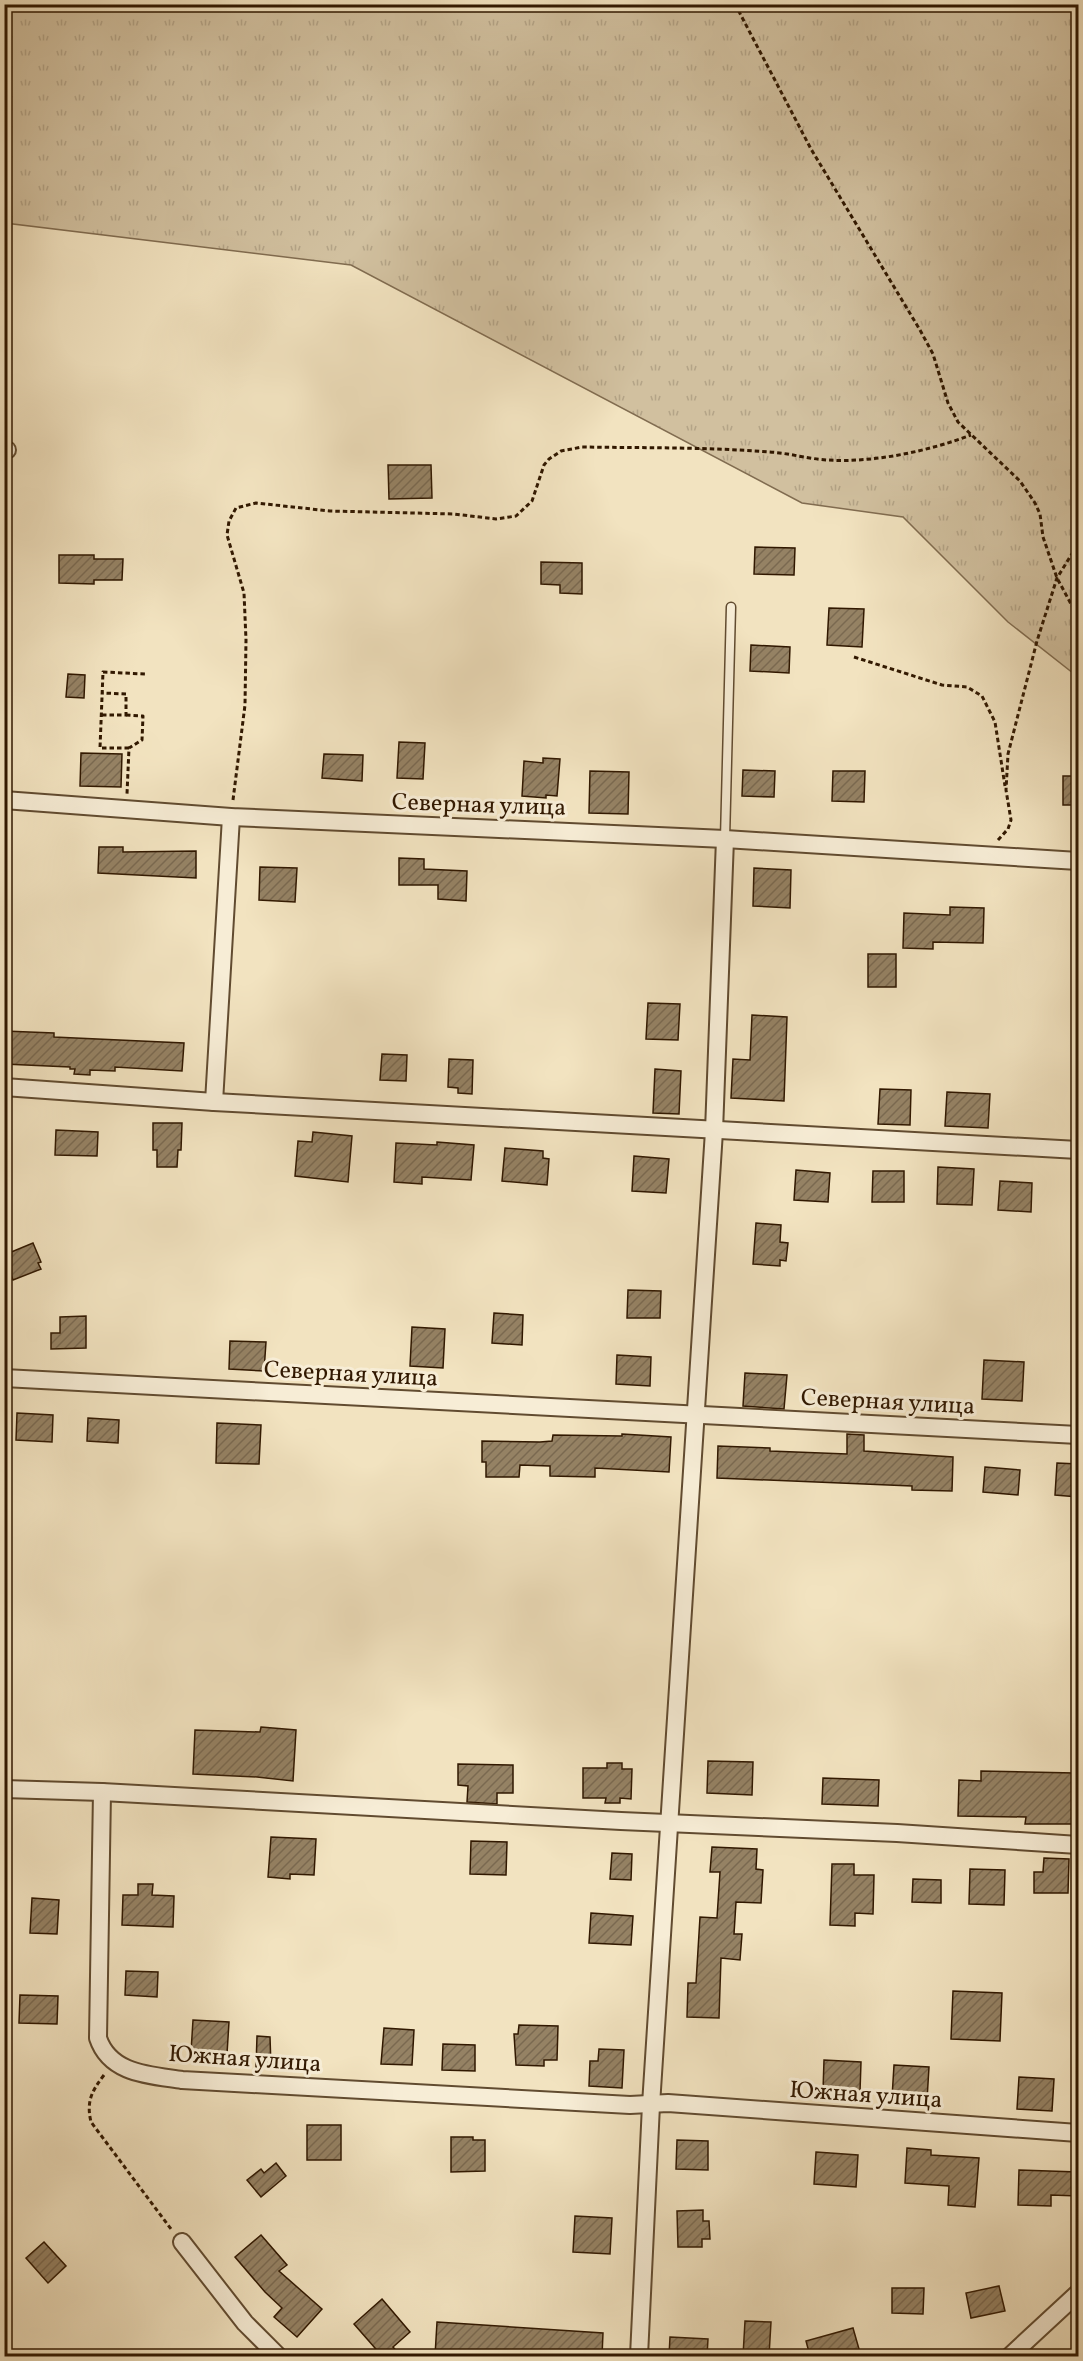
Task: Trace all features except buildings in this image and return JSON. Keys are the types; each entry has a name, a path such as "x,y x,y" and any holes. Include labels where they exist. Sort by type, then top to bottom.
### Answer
{"street":[{"name":"Северная улица","path":"4,800 231,817 725,839 983,857 1078,861"},
{"path":"214,1102 231,817"},
{"path":"639,2356 651,2105 714,1131 725,839"},
{"path":"4,1087 214,1102 1078,1150"},
{"name":"Северная улица","path":"4,1378 1078,1435"},
{"path":"4,1789 102,1792 670,1824 897,1833 1078,1845"},
{"path":"102,1792 97,2030 100,2044 106,2056 113,2062"},
{"name":"Южная улица","path":"113,2062 136,2072 182,2080 651,2105 668,2103 1078,2133"},
{"path":"182,2242 245,2323 278,2356"},
{"path":"1010,2356 1078,2293"}],"lane":[{"path":"725,839 731,607"}],"path":[{"path":"735,4 811,149 933,354 948,403 958,422 1020,481 1035,503 1040,514 1043,537 1056,578 1078,618"},
{"path":"231,817 245,705 246,640 244,593 227,535 227,527 231,514 242,505 266,503 330,512 434,513 507,519 520,514 531,501 544,465 555,453 582,447 769,452 825,460 852,461 880,459 950,443 971,435"},
{"path":"1006,790 1008,754 1037,641 1056,578 1078,544"},
{"path":"854,657 942,685 967,687 982,696 995,722 1011,812 1008,829 983,857"},
{"path":"102,715 143,716 142,740 129,748 100,747 103,672 145,674"},
{"path":"103,693 126,694 126,715"},
{"path":"126,808 129,748"},
{"path":"113,2062 91,2093 89,2108 91,2122 182,2242"}],"green space":[{"path":"5,4 1078,5 1078,677 1008,622 903,517 802,503 351,265 5,223"}]}
